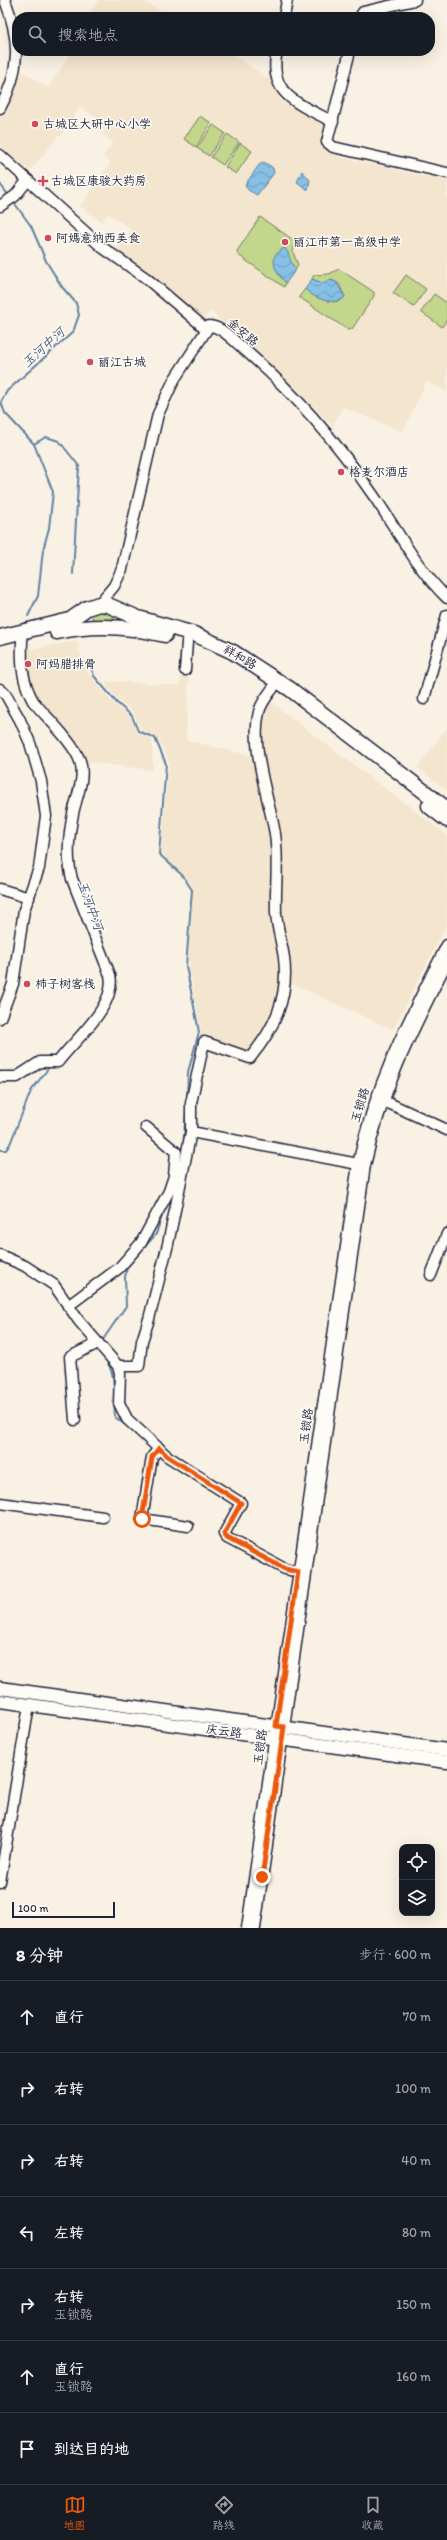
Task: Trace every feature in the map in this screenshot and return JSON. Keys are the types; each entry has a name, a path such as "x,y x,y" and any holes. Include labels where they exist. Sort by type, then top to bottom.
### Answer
{"highway":[{"name":"祥和路","path":"100,604 118,609 138,618 194,634 246,659 290,689 447,809"},
{"path":"0,637 70,620 100,604"},
{"path":"116,627 118,609"},
{"path":"84,612 83,620 90,627"},
{"name":"祥和路","path":"0,646 72,629 90,627 116,627 151,632 187,642 229,660 273,688 447,820"}],"main road":[{"name":"庆云路","path":"0,1688 447,1762"},
{"name":"庆云路","path":"0,1701 279,1733 447,1750"}],"street":[{"path":"5,0 12,23"},
{"path":"285,12 287,0"},
{"path":"363,12 415,0"},
{"path":"0,108 14,78 16,56"},
{"path":"276,56 274,71 283,92 299,104 333,122"},
{"path":"349,56 327,142 333,147 447,173"},
{"path":"0,155 103,248 146,278 206,329 174,380 158,414 122,569 114,586 100,604"},
{"path":"8,201 28,180"},
{"name":"金安路","path":"206,329 209,326 217,327 231,338 270,373 314,417 362,478 422,570 447,598"},
{"path":"424,700 447,615"},
{"path":"0,1077 17,1076 40,1062 58,1062 101,1010 110,991 110,975 69,864 69,840 82,778 80,762 75,752 33,701 29,694 21,669 22,641"},
{"path":"185,670 187,642"},
{"path":"118,1366 139,1366 142,1340 149,1320 166,1251 191,1132 191,1102 204,1042 250,1058 276,1020 283,1000 285,972 276,914 278,882 275,835 267,801 258,743 259,710 273,688"},
{"path":"0,689 6,695 20,720 30,743 44,795 46,816 38,868 24,910 13,984 0,1018"},
{"path":"0,889 29,898"},
{"name":"玉锁路","path":"255,1928 298,1572 358,1164 370,1113 385,1070 447,945"},
{"name":"玉锁路","path":"248,1928 359,1202 369,1147 382,1100 400,1055 447,962"},
{"path":"382,1100 447,1130"},
{"path":"68,1306 112,1274 130,1257 147,1233 169,1191 174,1176 176,1152 146,1127"},
{"path":"191,1132 358,1164"},
{"path":"431,1275 447,1234"},
{"path":"0,1255 24,1266 54,1285 68,1306 118,1366 120,1374 119,1403 122,1412 167,1456 241,1503 224,1534 227,1538 285,1569 298,1572"},
{"path":"76,1420 70,1357 98,1343"},
{"path":"159,1448 152,1457 142,1519 188,1526"},
{"path":"0,1503 103,1517"},
{"path":"0,1882 29,1705"}],"shaded area":[{"path":"98,0 141,0 163,12 92,12"},
{"name":"丽江市第一高级中学","path":"69,56 234,56 272,81 281,101 327,127 324,146 343,158 447,181 447,392 426,382 403,432 343,407 333,426 266,359 210,311 204,319 147,273 116,252 131,229 108,214 102,222 80,206 111,162 103,157 113,142 102,134 108,125 80,107 61,136 59,135 30,171 0,146 0,113 23,71 48,88"},
{"path":"77,641 83,664 86,664 88,673 110,700 130,717 137,733 152,739 153,770 85,762 28,688 24,650"},
{"path":"181,672 189,672 186,740 257,757 276,879 281,965 280,994 273,1018 249,1053 202,1038 188,958 192,885 165,858 165,854 161,854 169,762 159,739 142,730 132,711 120,702 106,685 105,681 180,685"},
{"path":"268,700 447,835 447,924 393,1030 288,982 289,959 278,914 280,859 261,747 261,709"},
{"path":"447,727 447,790 417,768"}],"green space":[{"path":"200,116 211,123 196,147 184,139"},
{"path":"213,125 225,133 209,156 197,148"},
{"path":"227,134 239,142 223,165 211,157"},
{"path":"240,143 252,151 236,174 225,167"},
{"path":"260,217 295,241 293,252 298,265 296,269 289,262 285,248 279,252 278,272 286,283 284,287 238,255 237,251"},
{"path":"339,269 374,292 374,296 352,329 348,330 299,297 305,289 325,300 336,302 341,300 345,297 339,284 332,280 322,283 312,279 314,275 329,274"},
{"path":"406,275 426,289 414,307 393,293"},
{"path":"434,294 447,303 447,319 442,327 421,312"},
{"path":"99,607 114,615 110,622 93,620 91,613"}],"water":[{"path":"264,162 273,168 274,173 257,195 248,190 245,185 259,165"},
{"path":"302,171 310,180 308,190 297,182"},
{"path":"284,248 296,269 286,283 278,274 274,263 275,255"},
{"path":"312,279 322,283 330,280 336,282 345,297 341,300 330,301 313,295 305,289"}],"waterway":[{"path":"0,96 3,92"},
{"name":"玉河中河","path":"0,184 9,196"},
{"name":"玉河中河","path":"13,201 31,226 46,261 62,287 76,303 79,315 73,332 7,391 1,402 5,413 34,444 53,492 49,528 43,550 38,596 28,616"},
{"path":"34,444 46,437 59,441 79,466 73,574"},
{"path":"91,667 94,676 117,703 132,716 138,731 155,738 166,764 159,854 183,876 192,890 186,966 199,1032 188,1072 187,1101"},
{"name":"玉河中河","path":"0,1150 6,1150 10,1144 31,1091 50,1066"},
{"path":"183,1149 186,1110"},
{"path":"102,1341 126,1306 125,1277 127,1267 156,1234 164,1210"},
{"path":"104,1357 113,1378 115,1417 133,1431"}],"place":[{"name":"古城区大研中心小学","path":"35,124"},
{"name":"古城区康骏大药房","path":"43,181"},
{"name":"阿媽意纳西美食","path":"48,238"},
{"name":"丽江市第一高级中学","path":"285,242"},
{"name":"丽江古城","path":"90,362"},
{"name":"格麦尔酒店","path":"341,472"},
{"name":"阿妈腊排骨","path":"28,664"},
{"name":"柿子树客栈","path":"27,984"}],"route":[{"path":"142,1519 152,1457 159,1448 167,1456 241,1503 224,1534 227,1538 285,1569 298,1572 276,1726 284,1727 262,1877"}]}
